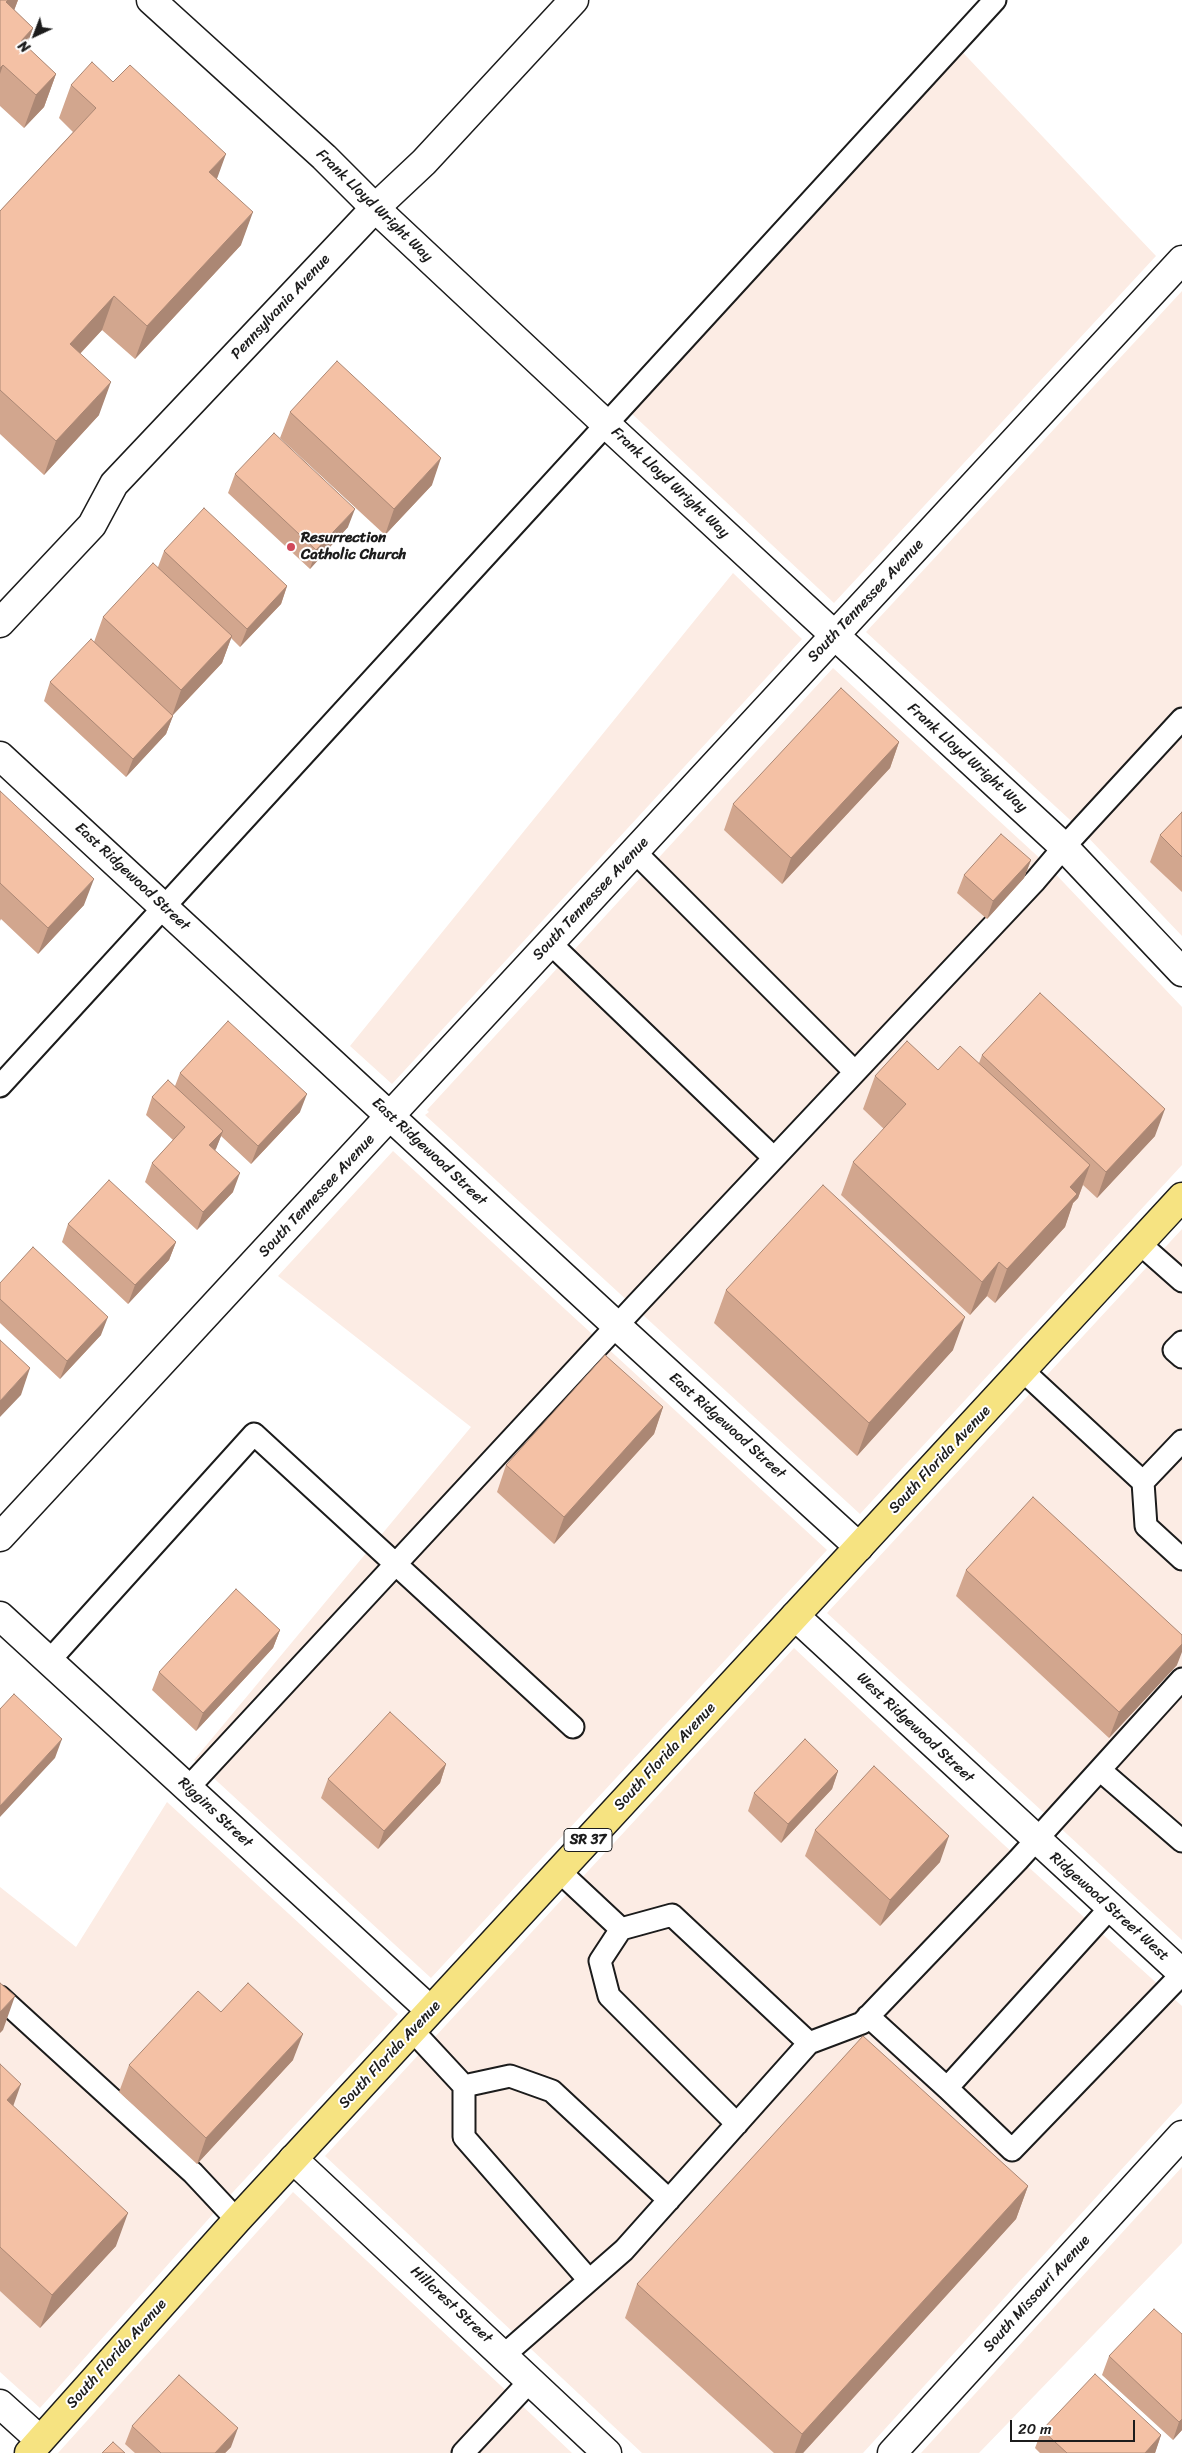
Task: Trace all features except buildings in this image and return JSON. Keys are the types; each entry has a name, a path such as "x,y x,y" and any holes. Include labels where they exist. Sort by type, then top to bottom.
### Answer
{"main road":[{"name":"South Florida Avenue","path":"35,2447 237,2220 1182,1197"}],"street":[{"name":"Pennsylvania Avenue","path":"0,623 92,525 114,484 375,208 424,162 574,0"},
{"name":"Frank Lloyd Wright Way","path":"155,1 834,636 1064,847 1182,972"},
{"name":"South Tennessee Avenue","path":"0,1537 392,1116 1182,260"},
{"name":"East Ridgewood Street","path":"0,756 859,1547"},
{"name":"Riggins Street","path":"0,1616 188,1788 421,2020"},
{"name":"West Ridgewood Street","path":"795,1616 1036,1840"},
{"name":"Ridgewood Street West","path":"1036,1840 1182,1974"},
{"name":"South Missouri Avenue","path":"892,2453 1182,2135"},
{"name":"Hillcrest Street","path":"293,2159 607,2453"},
{"path":"0,2404 35,2447"}],"lane":[{"path":"0,1086 995,0"},
{"path":"188,1788 617,1326 1036,880 1182,719"},
{"path":"635,852 855,1072"},
{"path":"550,943 774,1158"},
{"path":"1139,1243 1182,1281"},
{"path":"1182,1342 1174,1350 1182,1358"},
{"path":"1022,1370 1143,1482 1146,1526 1182,1559"},
{"path":"49,1661 254,1434 573,1727"},
{"path":"1143,1482 1182,1441"},
{"path":"504,2355 624,2250 809,2043 862,2023 1036,1840 1182,1679"},
{"path":"1100,1770 1182,1841"},
{"path":"559,1871 621,1929"},
{"path":"947,2088 1110,1908"},
{"path":"737,2124 609,1996 600,1960 621,1929 672,1915 809,2043"},
{"path":"868,2016 1012,2150 1182,1974"},
{"path":"0,1997 193,2173 237,2220"},
{"path":"421,2020 464,2086 464,2138 589,2280"},
{"path":"464,2086 510,2076 552,2091 669,2200"},
{"path":"463,2453 531,2380"}],"shaded area":[{"path":"950,39 1156,256 834,603 630,412 876,114"},
{"path":"1182,291 1182,936 1081,830 866,632"},
{"path":"733,573 802,639 392,1084 350,1046"},
{"path":"833,668 1046,864 1182,1007 1182,1165 860,1514 425,1115 429,1112 427,1110"},
{"path":"393,1151 827,1550 431,1978 194,1760 471,1427 278,1276"},
{"path":"1182,1229 1182,1940 827,1613"},
{"path":"794,1648 1003,1844 1182,2006 1182,2103 863,2453 642,2453 325,2156"},
{"path":"167,1802 398,2014 221,2205 40,2408 0,2372 0,1887 76,1947"},
{"path":"1182,2167 1182,2243 979,2453 921,2453"},
{"path":"293,2192 514,2398 572,2453 58,2453"}],"place":[{"name":"Resurrection Catholic Church","path":"291,547"}]}
